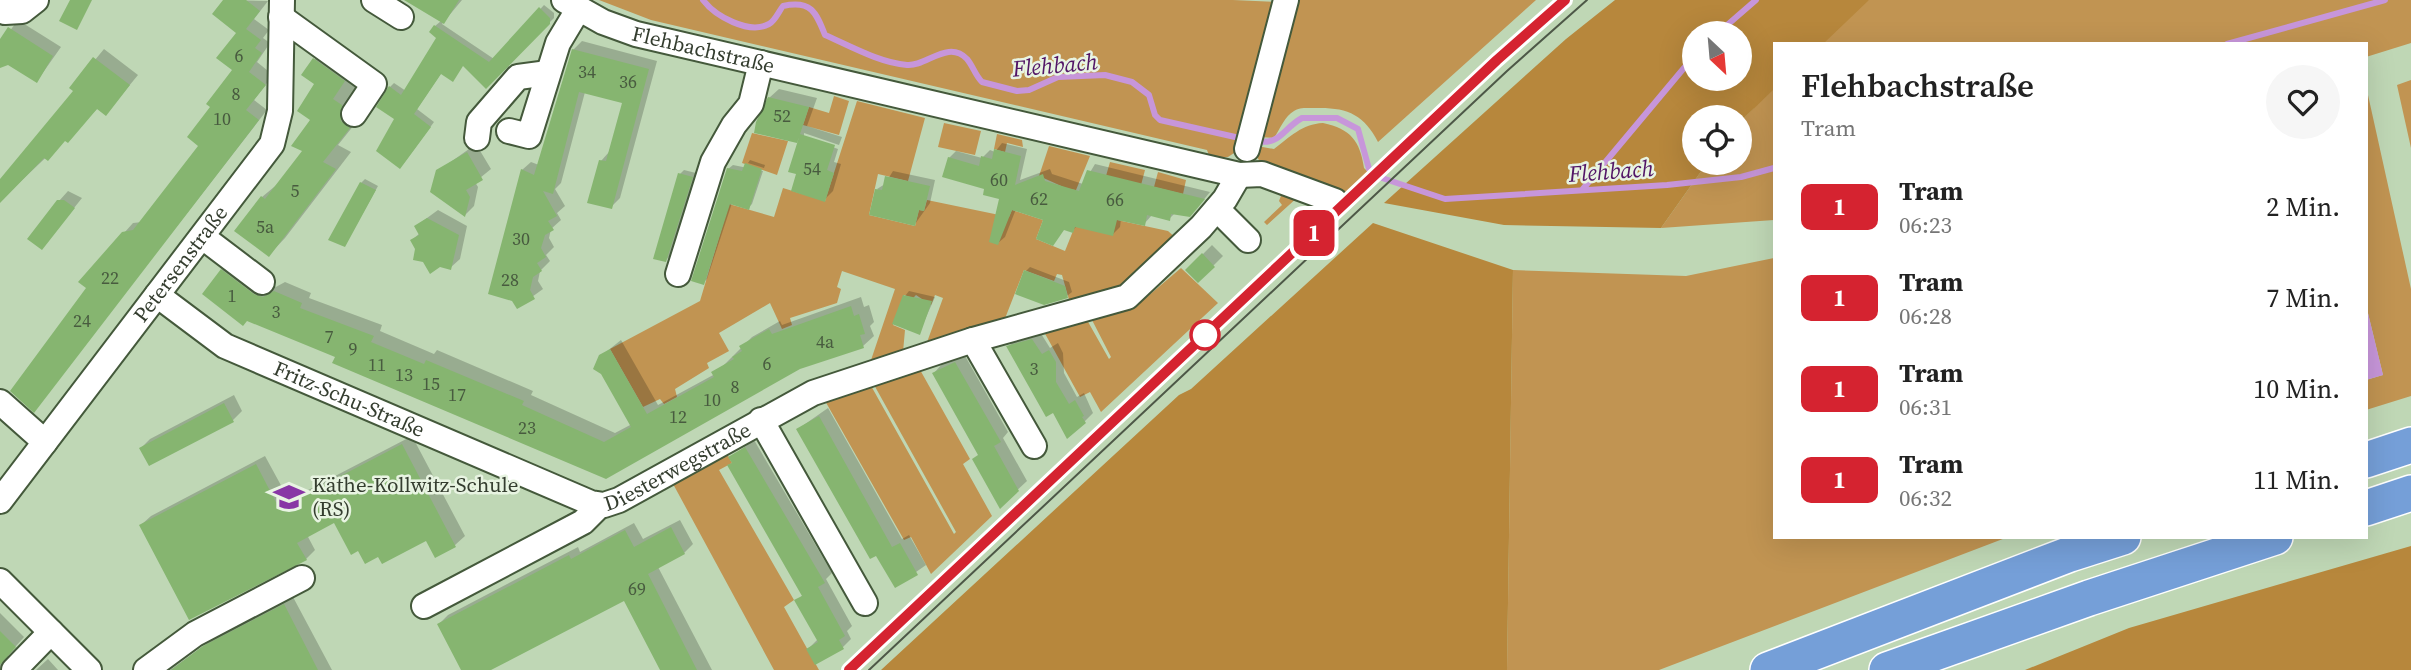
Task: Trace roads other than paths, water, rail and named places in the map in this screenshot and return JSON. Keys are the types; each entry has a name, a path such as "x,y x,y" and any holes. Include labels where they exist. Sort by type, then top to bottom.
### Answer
{"highway":[{"path":"2368,459 2411,445"},
{"path":"2368,507 2411,493"},
{"path":"1768,670 2070,554 2117,539"},
{"path":"1887,670 2089,597 2269,539"}],"street":[{"path":"0,7 5,12 22,11 36,0"},
{"path":"374,0 401,18"},
{"path":"1249,141 1286,0"},
{"path":"509,131 529,136 572,4"},
{"name":"Flehbachstraße","path":"572,4 603,22 636,34 1239,175 1262,174 1335,201"},
{"path":"282,9 374,84 354,114"},
{"name":"Petersenstraße","path":"0,502 157,295 204,238 272,144 280,111 282,9"},
{"path":"678,274 713,162 734,125 751,104 761,63"},
{"path":"477,138 479,122 518,78 548,73"},
{"name":"Diesterwegstraße","path":"552,486 600,505 619,500 813,393 973,340 1127,297 1217,209 1239,175"},
{"path":"1217,209 1248,240"},
{"path":"204,238 262,282"},
{"name":"Fritz-Schu-Straße","path":"157,295 225,346 552,486"},
{"path":"973,340 1034,446"},
{"path":"0,402 45,442"},
{"name":"Diesterwegstraße","path":"761,420 866,603"},
{"path":"424,606 583,522 600,505"},
{"path":"146,670 195,634 302,578"},
{"path":"0,581 89,670"},
{"path":"14,670 51,632"}],"waterway":[{"name":"Flehbach","path":"703,0 724,18 752,27 771,23 783,6 806,6 819,20 825,35 865,53 907,65 952,52 967,59 982,82 1017,91 1029,90 1058,77 1105,75 1132,82 1149,95 1155,115 1160,120 1244,139"},
{"path":"1732,21 1756,0"},
{"name":"Flehbach","path":"2234,42 2385,0"},
{"path":"1582,190 1682,70"},
{"name":"Flehbach","path":"1254,141 1276,139 1302,118 1337,118 1358,129 1369,169 1376,176 1445,199 1667,185 1741,177 1773,168"}],"tram line":[{"path":"849,670 1497,60 1565,0"},
{"name":"1","path":"849,670 1497,60 1565,0"},
{"path":"869,670 1507,71 1587,0"}],"place":[{"name":"Käthe-Kollwitz-Schule (RS)","path":"289,497"}]}
